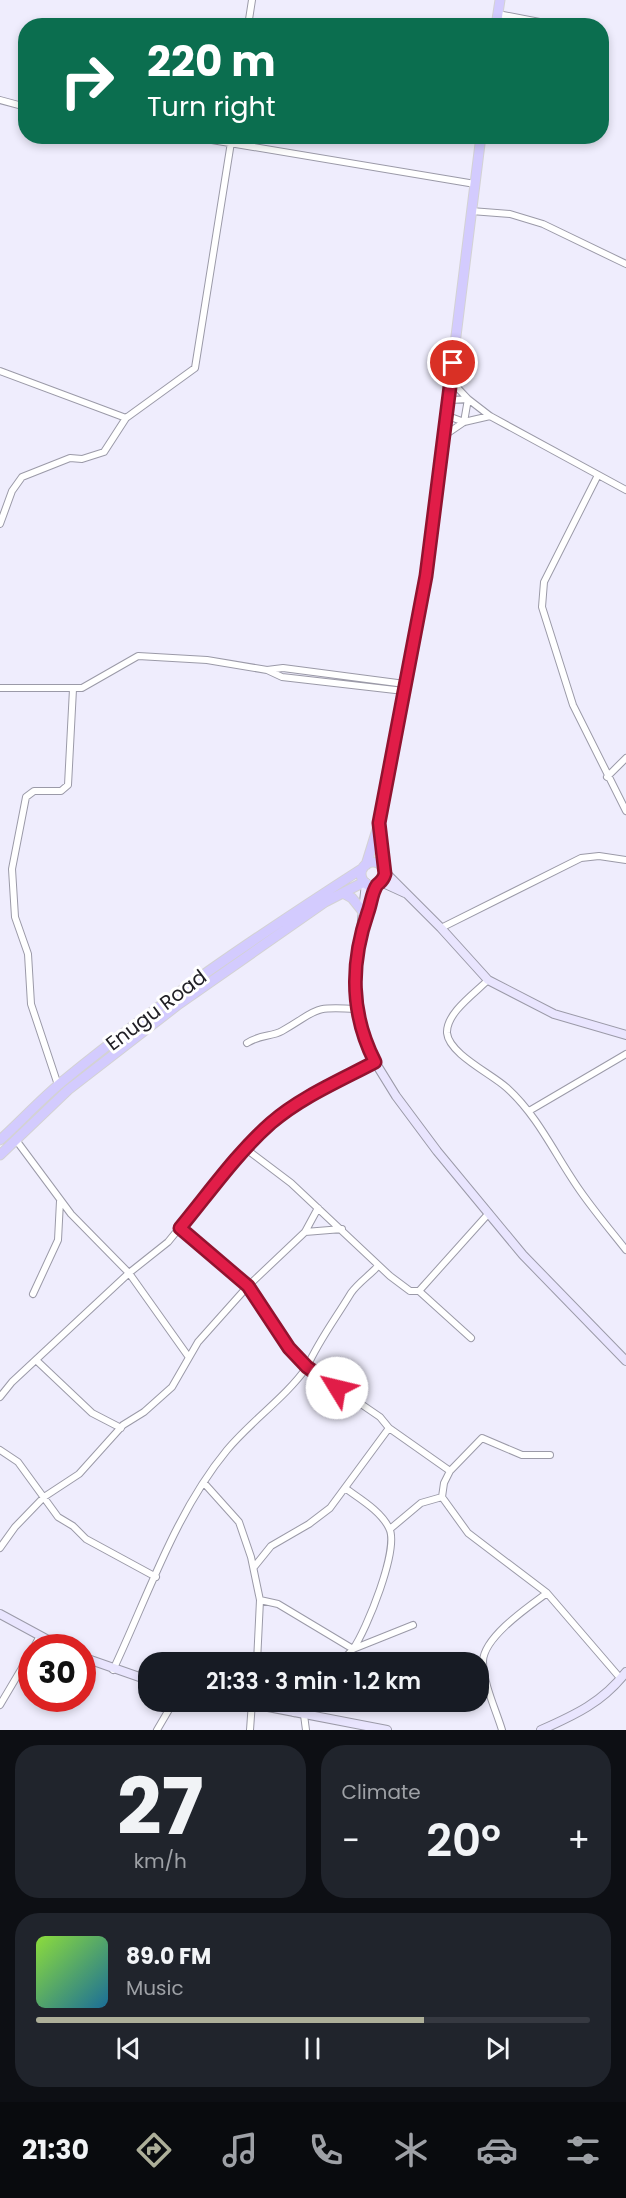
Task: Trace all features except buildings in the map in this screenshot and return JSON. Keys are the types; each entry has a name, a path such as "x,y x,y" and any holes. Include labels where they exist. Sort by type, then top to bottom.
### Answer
{"main road":[{"path":"497,18 500,0"},
{"path":"365,883 361,875 379,823 426,576 450,400 480,144"},
{"path":"0,1155 68,1090 180,1004 269,940 343,892 365,883 379,884 383,869 379,823"},
{"path":"364,866 374,862 383,869"},
{"name":"Enugu Road","path":"0,1140 58,1085 173,995 364,866"},
{"path":"343,892 357,903 364,913"}],"street":[{"path":"249,18 252,0"},
{"path":"498,14 519,18"},
{"path":"0,100 18,105"},
{"path":"0,524 12,491 22,477 70,458 82,459 104,452 126,418 185,378 195,368 231,144 475,184"},
{"path":"471,211 510,214 543,224 626,264"},
{"path":"0,371 126,418"},
{"path":"451,381 468,399 490,416 626,490"},
{"path":"450,400 468,399"},
{"path":"464,422 468,399"},
{"path":"448,416 464,422"},
{"path":"445,435 464,422 490,416"},
{"path":"598,475 544,582 542,607 573,705 626,811"},
{"path":"0,688 73,689 91,684 138,656 207,660 267,670 283,668 404,688"},
{"path":"58,1085 32,1004 28,954 15,917 12,869 26,797 34,791 61,791 68,785 73,689"},
{"path":"607,777 626,758"},
{"path":"441,928 581,858 599,856 626,860"},
{"path":"383,869 488,980 554,1014 626,1035"},
{"path":"365,883 363,927 354,980 356,1009 363,1037 375,1062 396,1096 523,1255 626,1361"},
{"path":"363,927 379,884 405,893"},
{"path":"488,980 450,1020 447,1030 448,1039 458,1051 506,1087 529,1111 581,1192 626,1251"},
{"path":"247,1043 258,1035 282,1031 313,1010 327,1007 356,1009"},
{"path":"529,1111 626,1054"},
{"path":"0,1397 129,1273 168,1242 246,1149 272,1122 320,1090 375,1062"},
{"path":"16,1140 60,1201 129,1273 188,1356"},
{"path":"246,1149 342,1229 378,1266 410,1291 419,1291 471,1338"},
{"path":"33,1294 58,1240 60,1201"},
{"path":"0,1548 15,1527 44,1497 79,1474 121,1428 144,1412 172,1387 188,1356 248,1286 305,1232 318,1208"},
{"path":"419,1291 489,1213"},
{"path":"180,1228 248,1286 289,1348 307,1367 380,1417 389,1428 450,1471"},
{"path":"305,1232 342,1229"},
{"path":"113,1670 180,1522 204,1483 228,1449 296,1382 307,1367 320,1338 349,1301 351,1294 378,1266"},
{"path":"36,1360 92,1413 121,1428"},
{"path":"254,1567 271,1546 309,1524 330,1508 389,1428"},
{"path":"541,1730 585,1711 605,1696 623,1675 547,1593 468,1533 442,1497 444,1483 450,1471 482,1438 522,1455 550,1455"},
{"path":"0,1450 18,1462 58,1517 73,1526 86,1539 156,1577"},
{"path":"204,1483 239,1522 254,1567 260,1600 257,1652"},
{"path":"345,1488 379,1514 390,1529 387,1566 381,1588 349,1652"},
{"path":"390,1529 421,1503 442,1497"},
{"path":"502,1730 484,1670 486,1652 516,1616 547,1593"},
{"path":"260,1600 278,1604 353,1648"},
{"path":"0,1614 36,1634"},
{"path":"353,1648 413,1625"},
{"path":"96,1663 138,1677"},
{"path":"0,1705 18,1675"},
{"path":"157,1730 168,1712"},
{"path":"250,1730 251,1712"},
{"path":"290,1712 387,1730"},
{"path":"304,1714 306,1730"}],"route":[{"path":"337,1388 307,1367 289,1348 248,1286 180,1228 225,1172 272,1122 320,1090 375,1062 363,1037 357,1017 354,980 363,927 377,885 384,879 385,874 382,866 379,823 426,576 453,363"}]}
